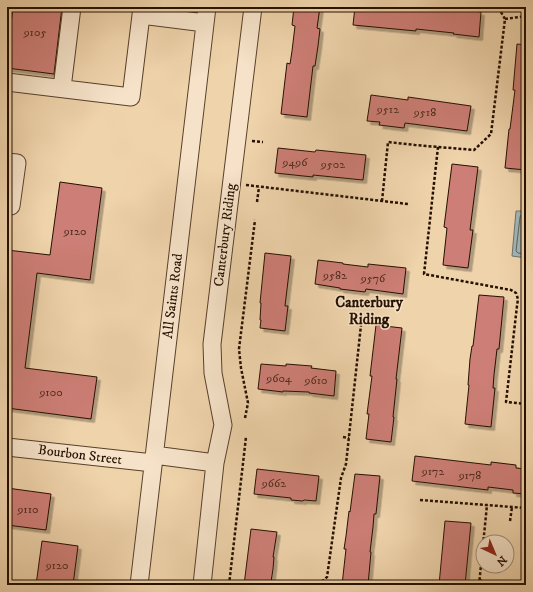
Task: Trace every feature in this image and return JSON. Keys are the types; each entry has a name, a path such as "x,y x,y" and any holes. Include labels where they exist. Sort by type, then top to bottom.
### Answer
{"street":[{"path":"62,88 72,7"},
{"name":"Canterbury Riding","path":"202,585 215,463 223,424 213,373 212,344 253,7"},
{"path":"7,82 131,97 142,11 206,15"},
{"name":"All Saints Road","path":"139,585 206,15"},
{"path":"7,162 17,163 11,206 7,205"},
{"name":"Bourbon Street","path":"7,446 154,459"},
{"path":"154,459 215,463"}],"path":[{"path":"382,201 388,142 474,150 491,134 505,19 498,7"},
{"path":"505,19 526,16"},
{"path":"249,141 263,142"},
{"path":"414,150 415,145"},
{"path":"438,147 424,274 511,290 516,293 518,299 506,402 526,404"},
{"path":"244,185 408,204"},
{"path":"257,202 259,187"},
{"path":"245,418 248,403 241,368 240,349 255,220"},
{"path":"318,585 327,577 341,478 346,464 362,325"},
{"path":"229,585 246,437"},
{"path":"343,437 349,438"},
{"path":"420,500 526,508"},
{"path":"479,585 487,505"},
{"path":"510,521 512,507"},
{"path":"479,580 498,585"}],"water":[{"path":"516,211 526,211 526,258 512,256"}],"building":[{"path":"13,7 62,7 54,74 7,68"},
{"path":"294,7 320,7 317,28 320,29 318,46 315,66 313,66 307,117 281,114 287,63 290,64 292,51 295,26 292,25"},
{"path":"355,7 456,7 456,9 481,12 479,37 416,29 416,31 353,25"},
{"path":"517,44 526,45 526,170 505,168 515,90 513,90"},
{"path":"371,95 408,100 408,97 471,106 467,131 405,123 404,128 379,125 380,122 367,121"},
{"path":"278,148 366,155 363,180 275,173"},
{"path":"452,164 478,167 470,230 473,230 468,268 443,265 447,228 444,227"},
{"path":"60,182 102,188 90,280 37,273 25,368 97,377 91,419 7,408 7,250 50,255"},
{"path":"265,253 291,256 285,306 288,306 285,331 260,328 260,303"},
{"path":"318,260 368,267 368,264 406,268 403,294 366,289 365,292 315,284"},
{"path":"479,295 504,297 499,349 497,349 494,375 493,388 495,388 491,427 465,424 470,359"},
{"path":"376,325 402,328 391,442 366,439 369,414 367,414 372,376 370,376"},
{"path":"261,364 312,366 311,368 336,371 334,396 309,392 283,392 258,389"},
{"path":"415,456 491,465 491,462 516,465 516,468 526,469 526,494 513,493 513,490 488,487 488,490 412,481"},
{"path":"257,469 319,476 316,501 291,500 291,498 254,494"},
{"path":"355,474 380,476 376,514 374,514 368,585 342,585 346,549 344,549"},
{"path":"7,488 51,494 46,530 7,525"},
{"path":"445,521 471,523 465,585 439,585"},
{"path":"251,529 277,532 270,585 244,585"},
{"path":"42,541 78,546 73,585 36,585"}],"district":[{"name":"Canterbury Riding","path":"369,310"}]}
